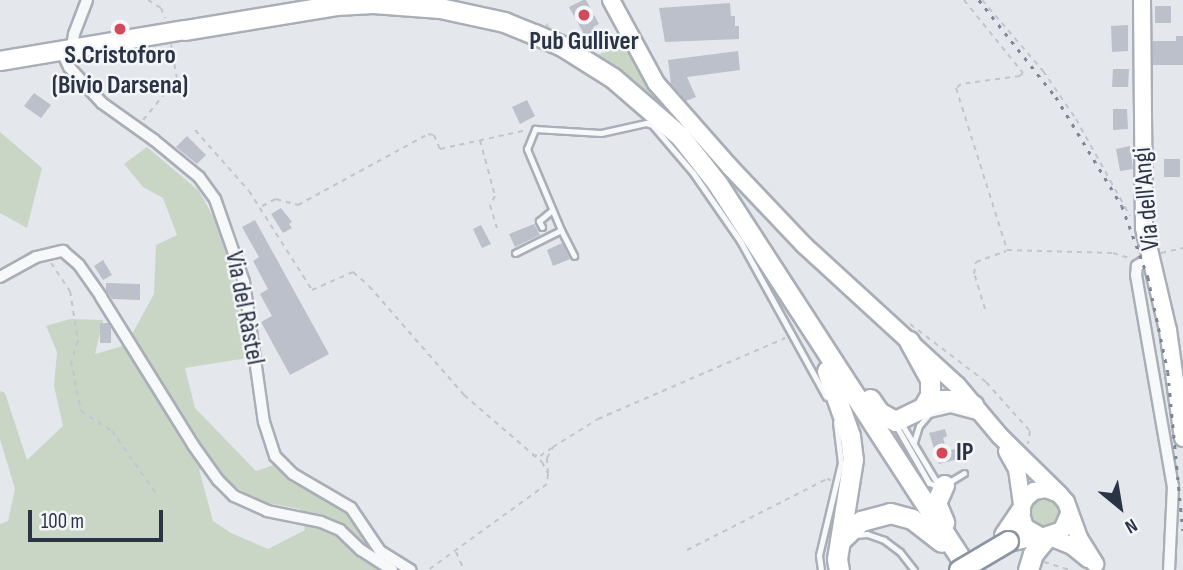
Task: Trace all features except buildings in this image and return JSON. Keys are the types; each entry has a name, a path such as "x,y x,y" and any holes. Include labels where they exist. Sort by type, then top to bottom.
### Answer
{"highway":[{"path":"181,35 336,5 405,4 440,8 504,22 562,46 613,78 680,136 717,183 837,391 850,436 850,486 837,559 839,570"},
{"path":"798,326 840,354 879,412 895,421 939,400 979,412"},
{"path":"798,326 958,561 967,570"},
{"path":"908,332 930,379 930,395 924,406"},
{"path":"942,486 936,503 958,561"},
{"path":"1003,541 1021,508"},
{"path":"840,542 855,525 868,517 890,513 905,516 933,533 967,570"},
{"path":"958,561 1003,541 1044,536"},
{"path":"1035,566 1033,554 1044,536"}],"main road":[{"path":"611,0 649,72 675,106 804,245 908,332 1000,436 1058,493 1066,502 1069,514 1097,567"},
{"name":"Via dell'Angi","path":"1142,0 1144,262 1168,330 1183,438"},
{"path":"0,61 67,49 181,35"},
{"path":"1000,436 1017,469 1022,522 1044,536 1072,546 1097,567"},
{"path":"1021,508 1037,490 1058,493"},
{"path":"1044,536 1065,527 1069,514"}],"street":[{"path":"67,49 87,0"},
{"name":"Via del Ràstel","path":"67,49 69,67 102,103 137,127 199,177 215,199 244,282 264,422 274,454 293,474 351,508 380,551 410,570"},
{"path":"0,277 46,254 63,251 79,265 193,445 218,480 234,496 267,511 321,522 340,530 361,550 392,570"},
{"path":"1144,262 1139,301 1173,486 1169,570"}],"lane":[{"path":"574,256 527,149 535,129 601,133 646,123 663,135 693,173 798,326 835,418 840,446 839,482 820,555 821,570"},
{"path":"542,228 540,221 552,210"},
{"path":"515,253 561,230"},
{"path":"914,442 919,426 929,414 950,409 979,412"},
{"path":"942,486 906,428 895,421 894,427 929,483 942,486 964,474"},
{"path":"840,542 867,534 884,540 900,552 914,570"}],"path":[{"path":"148,0 162,10 165,18"},
{"path":"964,0 1023,72 1020,76 961,84 956,88 1007,250"},
{"path":"982,0 1043,71 1076,119 1132,219 1144,228"},
{"path":"163,42 181,35"},
{"path":"137,127 177,80 170,44"},
{"path":"260,206 276,199 298,205 428,134 434,135 440,149 535,129"},
{"path":"195,130 260,206 312,290 353,272 369,286 464,395 542,462 548,474"},
{"path":"479,139 495,196 490,205 497,228"},
{"path":"985,309 974,274 976,262 1007,250 1113,253 1144,262 1183,248"},
{"path":"46,254 69,291 78,341 71,361 81,411 112,431 155,492"},
{"path":"531,454 540,456 621,408 798,326"},
{"path":"908,332 986,382 1030,431 1028,444"},
{"path":"428,570 547,485 547,458 553,447"},
{"path":"687,550 827,479 839,482"},
{"path":"456,552 464,570"},
{"path":"1035,566 1070,570"}],"green space":[{"path":"548,23 550,29 597,55 628,44 646,80 669,112 624,76 540,29"},
{"path":"0,132 42,168 27,228 0,213"},
{"path":"147,147 199,191 227,241 247,358 185,368 195,408 256,471 274,465 353,513 392,570 0,570 0,524 8,521 15,489 0,439 0,391 5,393 27,460 63,426 54,386 57,352 46,326 70,319 103,320 95,354 126,345 154,294 156,245 177,235 163,198 143,187 124,164","holes":["199,469 227,481 257,501 300,509 305,530 268,549 231,533 213,521"]},
{"path":"1045,498 1056,502 1060,513 1056,524 1045,528 1034,524 1030,513 1034,502"}],"railway":[{"path":"979,0 1056,97 1122,206 1148,277 1168,372 1183,530"}],"place":[{"name":"Pub Gulliver","path":"584,15"},
{"name":"S.Cristoforo (Bivio Darsena)","path":"120,29"},
{"name":"IP","path":"942,453"}]}
